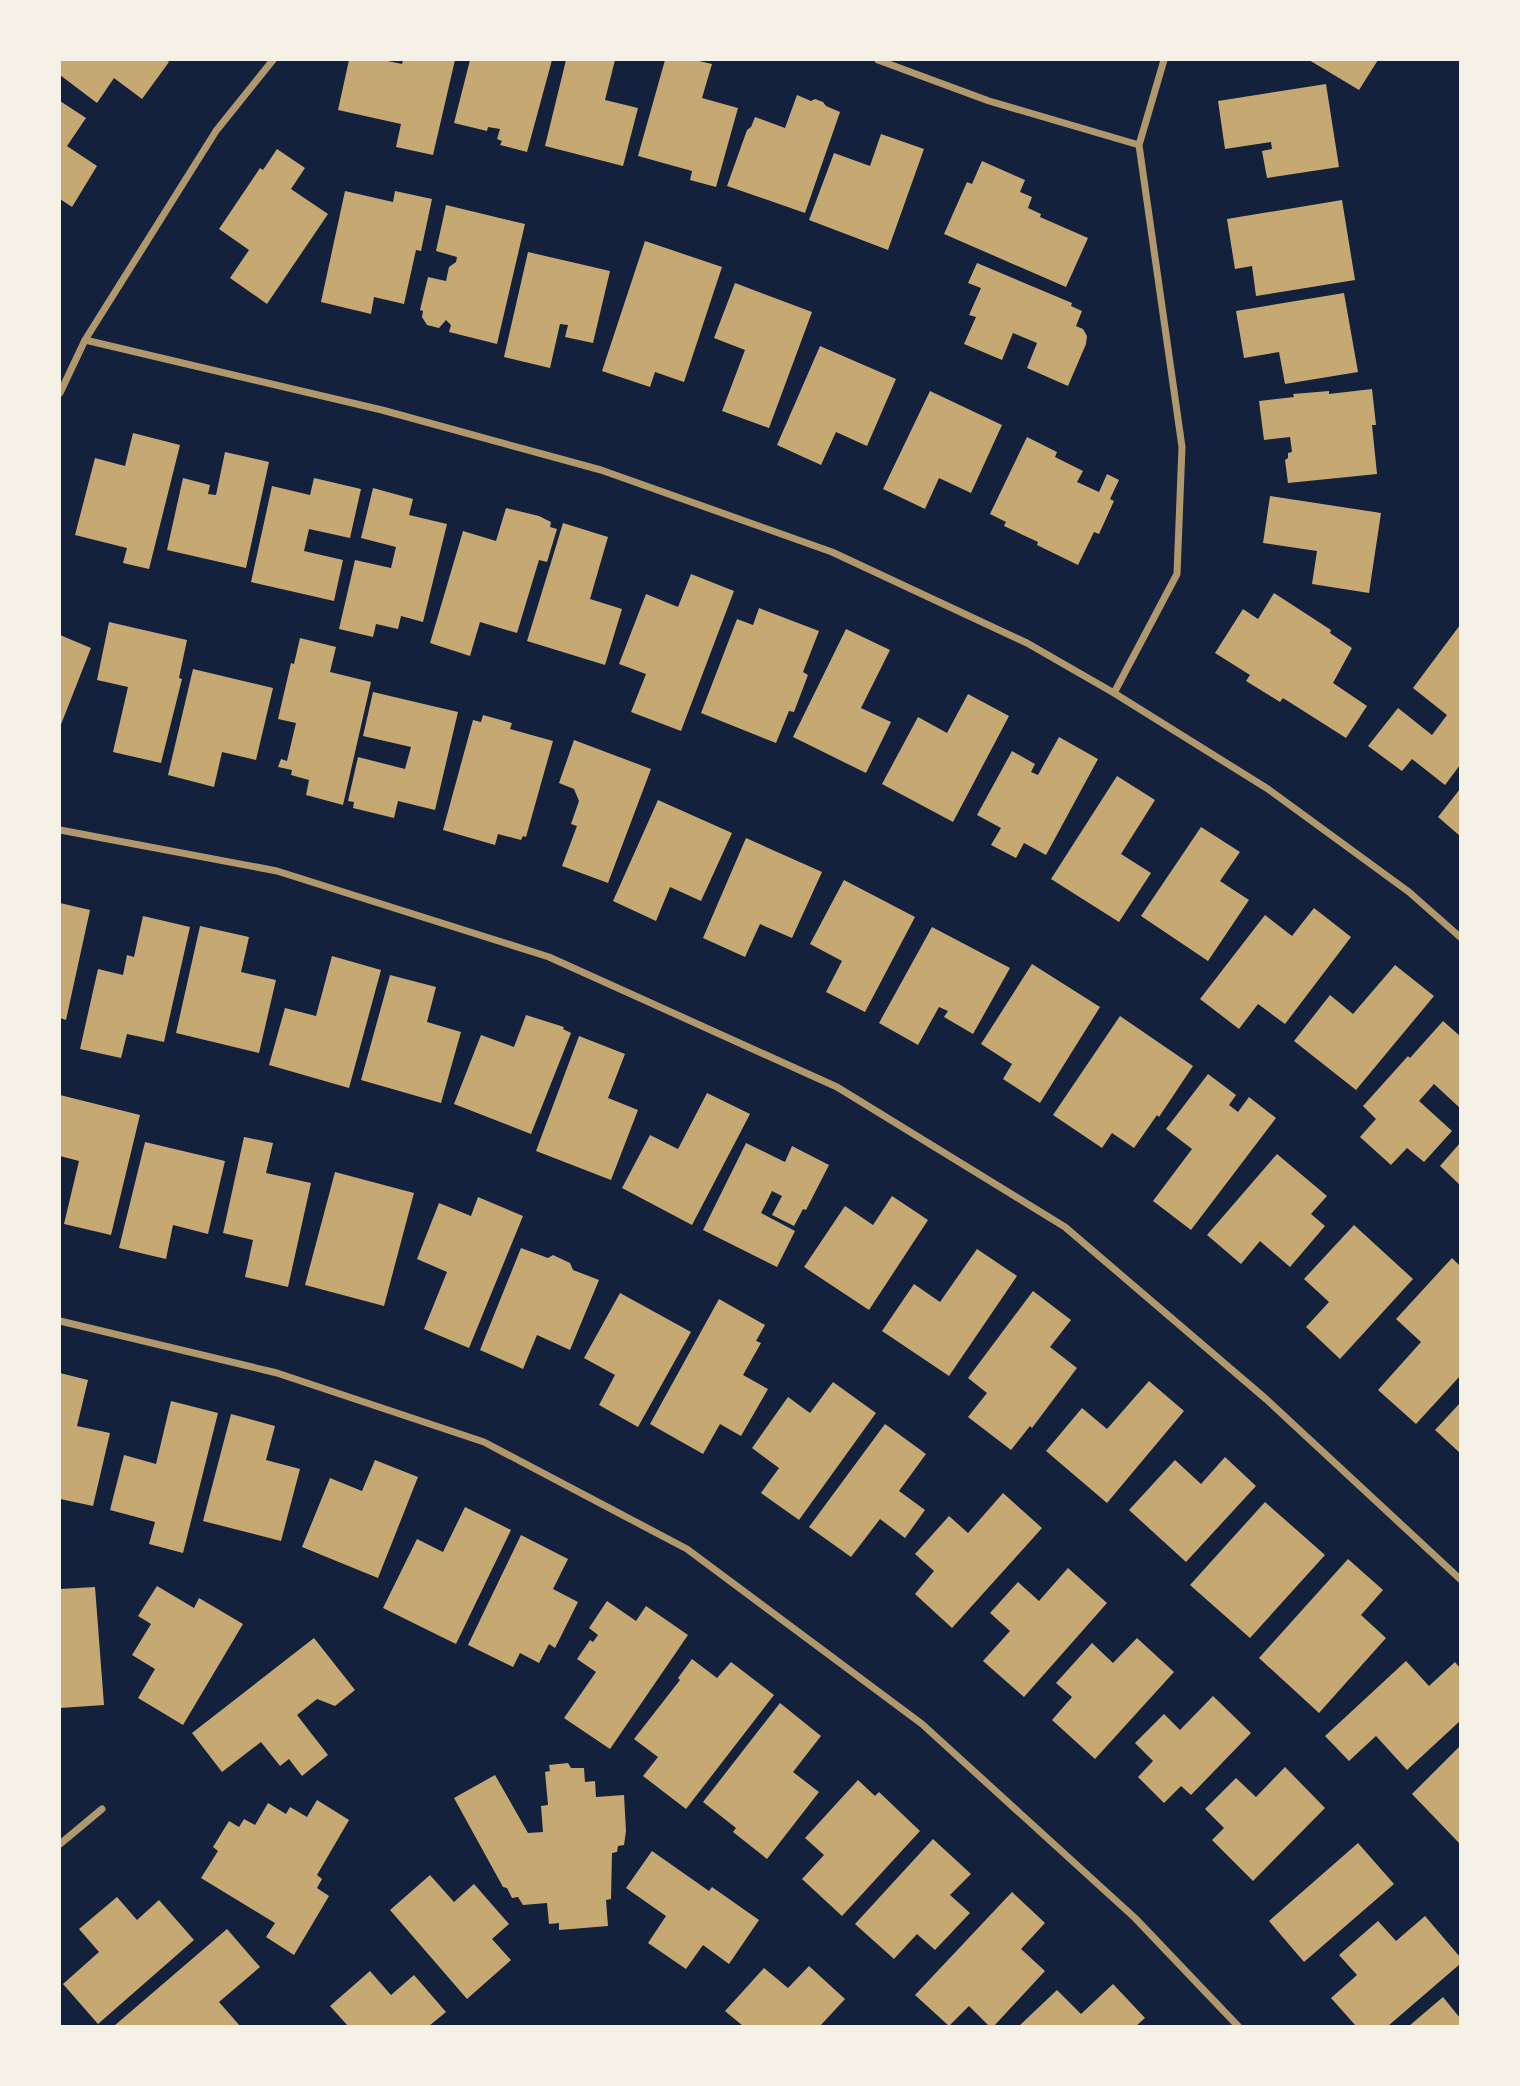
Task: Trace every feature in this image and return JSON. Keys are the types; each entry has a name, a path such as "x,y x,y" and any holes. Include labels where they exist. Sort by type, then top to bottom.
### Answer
{"street":[{"path":"60,393 85,340 216,131 273,60"},
{"path":"878,60 989,101 1139,145"},
{"path":"1114,693 1177,574 1182,447 1139,145 1164,60"},
{"path":"85,340 382,410 601,470 832,552 1027,643 1114,693 1268,789 1409,892 1461,937"},
{"path":"60,830 277,871 549,957 837,1087 1065,1227 1266,1399 1461,1579"},
{"path":"60,1321 277,1373 484,1442 687,1549 922,1724 1135,1918 1238,2026"},
{"path":"60,1844 102,1809"}],"building":[{"path":"60,60 169,62 142,99 114,78 97,103 60,75"},
{"path":"349,60 383,60 402,64 403,60 455,60 433,155 396,147 401,124 338,110"},
{"path":"470,60 552,60 527,152 500,145 502,141 497,139 500,129 488,127 487,131 454,123"},
{"path":"566,60 615,60 605,100 638,108 623,166 545,146"},
{"path":"665,60 695,60 712,64 702,98 738,108 716,187 690,180 692,171 638,156"},
{"path":"1309,60 1378,60 1359,90"},
{"path":"1326,84 1339,167 1267,178 1262,151 1272,149 1271,142 1225,149 1218,101"},
{"path":"797,95 811,101 815,99 823,102 840,112 805,213 727,186 747,130 755,117 785,128"},
{"path":"60,101 86,118 67,146 97,166 72,207 60,199"},
{"path":"881,134 924,149 888,250 809,220 834,153 870,166"},
{"path":"277,149 305,168 291,189 328,214 267,304 230,278 249,250 219,229 260,168 263,170"},
{"path":"982,161 1025,180 1020,192 1032,197 1028,208 1041,214 1040,217 1088,238 1066,287 944,234 967,182 972,184"},
{"path":"345,191 393,202 395,191 432,199 421,251 416,250 404,304 374,297 371,314 321,302"},
{"path":"1342,200 1355,280 1256,296 1252,266 1235,269 1227,219"},
{"path":"446,205 525,224 497,344 449,332 451,325 446,320 439,328 427,325 422,317 423,311 420,310 428,277 446,281 449,267 456,262 457,257 436,251"},
{"path":"645,241 722,267 684,382 655,372 650,387 602,371"},
{"path":"528,252 610,271 593,343 565,337 568,325 560,324 550,368 504,357"},
{"path":"977,263 1072,303 1071,306 1082,311 1076,326 1083,329 1087,336 1086,344 1068,386 1027,368 1037,343 1013,333 1002,360 964,344 976,317 969,315 981,288 968,283"},
{"path":"735,283 812,312 769,428 722,411 745,350 714,338"},
{"path":"1344,293 1358,372 1285,384 1279,352 1244,358 1236,311"},
{"path":"820,346 896,379 867,446 836,432 821,465 777,445"},
{"path":"1372,389 1376,425 1372,425 1377,474 1288,483 1285,460 1288,453 1292,452 1290,437 1264,440 1259,401 1294,397 1293,394 1329,391 1329,394"},
{"path":"930,391 1002,425 971,493 939,478 925,509 883,489"},
{"path":"133,433 180,445 149,569 123,563 127,548 75,535 95,458 125,466"},
{"path":"1027,437 1057,452 1055,457 1083,471 1077,482 1099,492 1107,474 1119,480 1110,499 1114,501 1099,534 1094,532 1078,565 1004,526 1006,522 990,514"},
{"path":"225,452 269,462 246,568 167,550 183,478 210,485 208,494 216,495"},
{"path":"314,478 361,489 350,538 309,529 304,551 343,560 334,601 251,582 272,486 310,495"},
{"path":"373,488 413,499 409,515 447,524 423,622 401,616 398,629 376,624 373,637 339,629 355,560 391,568 396,547 361,538"},
{"path":"1270,496 1381,513 1369,593 1312,584 1317,551 1263,543"},
{"path":"506,508 539,516 551,522 550,527 557,529 547,562 539,560 517,633 480,622 470,656 430,643 463,531 496,541"},
{"path":"563,523 608,537 590,599 622,609 605,665 527,641"},
{"path":"691,574 734,591 681,731 631,712 646,674 619,664 646,594 678,607"},
{"path":"1274,593 1331,630 1330,633 1352,648 1333,683 1367,706 1346,738 1283,698 1280,702 1246,681 1250,675 1215,653 1243,609 1258,619"},
{"path":"759,608 819,631 803,672 808,675 794,712 789,711 776,743 701,713 737,619 753,625"},
{"path":"109,622 187,640 179,678 182,679 161,763 113,752 128,687 97,680"},
{"path":"1460,625 1460,765 1445,785 1412,759 1402,771 1368,746 1398,708 1432,735 1447,715 1413,688"},
{"path":"846,629 890,650 861,708 891,722 866,773 793,737"},
{"path":"60,635 91,648 60,727"},
{"path":"300,638 336,647 330,672 371,682 343,805 306,795 309,780 291,775 292,770 278,767 281,759 287,761 296,723 278,719 291,663 294,664"},
{"path":"193,669 273,688 256,760 222,752 214,787 168,775"},
{"path":"373,692 458,712 435,810 398,801 394,818 353,808 354,802 348,801 358,757 405,769 411,747 363,736"},
{"path":"968,694 1009,716 953,822 882,784 918,717 947,733"},
{"path":"483,715 512,723 510,729 553,741 526,837 523,836 521,840 498,834 495,845 443,830 473,720 481,722"},
{"path":"1059,737 1098,759 1046,855 1024,843 1016,858 991,845 1001,828 977,815 1012,751 1035,764 1031,772 1038,775"},
{"path":"574,740 651,769 608,883 562,866 577,826 571,824 579,801 574,789 559,783"},
{"path":"1117,776 1155,800 1121,854 1151,873 1119,922 1051,879"},
{"path":"1460,789 1460,836 1438,817"},
{"path":"658,800 732,833 701,901 670,887 656,921 613,901"},
{"path":"1201,827 1240,852 1220,881 1249,900 1208,961 1141,916"},
{"path":"746,838 822,872 792,938 760,924 745,957 703,938"},
{"path":"844,880 915,917 865,1012 826,992 842,961 810,944"},
{"path":"60,903 90,910 66,1020 60,1018"},
{"path":"1314,908 1351,937 1285,1024 1258,1004 1239,1029 1200,999 1265,915 1292,936"},
{"path":"143,916 190,927 164,1042 127,1034 121,1058 80,1049 98,969 123,975 127,955 134,957"},
{"path":"200,926 249,937 241,972 276,980 259,1053 176,1033"},
{"path":"932,927 1010,968 973,1034 944,1017 948,1011 939,1007 918,1045 879,1023"},
{"path":"332,956 381,970 349,1088 269,1065 285,1008 316,1016"},
{"path":"1032,964 1100,1007 1040,1103 1003,1079 1012,1064 981,1044"},
{"path":"1395,965 1434,996 1356,1090 1294,1041 1330,995 1353,1014"},
{"path":"390,975 436,987 427,1022 461,1032 441,1103 361,1080"},
{"path":"526,1015 564,1027 563,1029 571,1033 531,1134 454,1104 481,1035 514,1047"},
{"path":"1120,1016 1193,1066 1159,1117 1157,1115 1134,1148 1112,1133 1102,1148 1053,1115"},
{"path":"1443,1021 1460,1036 1460,1108 1434,1084 1419,1101 1452,1131 1424,1162 1407,1148 1391,1165 1360,1137 1376,1119 1363,1106"},
{"path":"579,1036 625,1054 608,1098 638,1110 611,1180 536,1151"},
{"path":"1208,1074 1236,1095 1229,1105 1238,1112 1249,1097 1276,1118 1191,1230 1153,1201 1192,1149 1166,1129"},
{"path":"707,1093 750,1114 692,1225 622,1188 650,1135 678,1149"},
{"path":"60,1095 140,1115 111,1235 64,1224 79,1161 60,1156"},
{"path":"244,1137 273,1143 266,1173 311,1183 288,1287 245,1277 253,1240 223,1233"},
{"path":"145,1142 225,1161 208,1234 173,1225 166,1259 119,1248"},
{"path":"746,1143 785,1162 792,1146 829,1165 806,1210 803,1209 794,1226 772,1215 782,1196 772,1191 761,1213 795,1231 777,1267 703,1230"},
{"path":"1460,1143 1460,1185 1440,1166"},
{"path":"1277,1154 1327,1196 1311,1214 1325,1226 1290,1267 1260,1241 1241,1264 1207,1235"},
{"path":"335,1172 414,1193 384,1306 305,1285"},
{"path":"892,1196 928,1220 869,1310 804,1267 845,1206 873,1225"},
{"path":"478,1197 523,1216 469,1348 424,1329 447,1272 417,1259 439,1203 471,1216"},
{"path":"1354,1225 1413,1279 1340,1359 1306,1327 1329,1302 1304,1279"},
{"path":"521,1248 548,1258 553,1255 570,1263 573,1270 599,1280 570,1350 537,1335 523,1369 480,1350"},
{"path":"977,1249 1017,1276 949,1376 882,1331 914,1284 940,1302"},
{"path":"1452,1258 1460,1266 1460,1376 1416,1424 1378,1390 1421,1342 1396,1319"},
{"path":"1033,1291 1071,1320 1050,1347 1077,1368 1032,1428 1030,1426 1011,1450 968,1417 987,1393 968,1378"},
{"path":"620,1293 691,1332 638,1427 599,1405 615,1375 584,1358"},
{"path":"719,1299 765,1325 756,1341 761,1343 743,1375 768,1389 741,1436 720,1424 703,1454 650,1424"},
{"path":"60,1373 88,1380 77,1426 110,1433 93,1506 60,1499"},
{"path":"1149,1381 1184,1411 1107,1503 1046,1451 1082,1408 1107,1429"},
{"path":"833,1382 876,1413 799,1520 761,1493 779,1468 752,1448 788,1397 810,1413"},
{"path":"171,1401 218,1413 183,1553 149,1544 155,1522 110,1510 124,1455 156,1464"},
{"path":"1460,1403 1460,1453 1435,1430"},
{"path":"231,1414 275,1426 266,1460 300,1469 281,1541 203,1521"},
{"path":"885,1424 926,1454 899,1491 925,1510 905,1538 880,1519 851,1557 809,1527"},
{"path":"1225,1457 1256,1486 1186,1562 1129,1510 1175,1460 1201,1484"},
{"path":"375,1460 418,1477 378,1578 302,1547 330,1478 362,1491"},
{"path":"1003,1493 1042,1528 952,1628 915,1594 934,1571 915,1554 949,1516 968,1533"},
{"path":"1265,1502 1325,1555 1250,1638 1190,1585"},
{"path":"465,1507 511,1530 456,1644 383,1608 417,1539 443,1552"},
{"path":"521,1535 568,1559 553,1589 578,1602 555,1648 549,1644 539,1663 520,1653 513,1667 468,1645"},
{"path":"1348,1559 1383,1590 1361,1615 1386,1638 1319,1713 1259,1658"},
{"path":"1068,1568 1107,1603 1024,1697 983,1661 1010,1631 990,1613 1018,1582 1039,1601"},
{"path":"157,1586 194,1608 199,1598 243,1624 183,1725 138,1698 155,1669 132,1655 151,1624 138,1616"},
{"path":"95,1587 104,1705 60,1708 60,1589"},
{"path":"607,1601 636,1621 646,1606 688,1635 610,1749 564,1718 596,1672 577,1659 590,1640 593,1642 598,1635 589,1628"},
{"path":"314,1638 355,1690 335,1706 317,1699 297,1715 328,1755 302,1776 289,1759 280,1766 261,1742 222,1772 192,1733"},
{"path":"1137,1638 1174,1672 1095,1759 1052,1720 1072,1697 1056,1683 1092,1643 1113,1663"},
{"path":"692,1659 717,1678 731,1662 774,1695 686,1809 643,1776 658,1757 634,1739 680,1680 678,1678"},
{"path":"1406,1661 1429,1686 1455,1662 1460,1668 1460,1721 1407,1770 1376,1736 1349,1761 1325,1736"},
{"path":"1213,1696 1251,1733 1191,1795 1181,1786 1164,1803 1138,1777 1153,1761 1135,1743 1164,1714 1180,1730"},
{"path":"780,1703 821,1736 793,1772 819,1792 767,1859 733,1832 736,1828 703,1802"},
{"path":"1460,1746 1460,1844 1412,1794"},
{"path":"568,1763 571,1768 584,1768 585,1782 595,1781 596,1797 624,1795 626,1831 624,1845 618,1846 617,1852 612,1853 611,1899 606,1900 608,1926 559,1930 559,1923 549,1924 547,1903 523,1905 518,1897 512,1898 507,1888 503,1887 454,1798 495,1775 528,1833 543,1832 541,1806 548,1805 545,1772 550,1771 549,1765"},
{"path":"1285,1767 1325,1808 1253,1881 1212,1840 1224,1828 1205,1809 1236,1778 1256,1797"},
{"path":"858,1780 875,1796 879,1792 920,1831 842,1916 802,1879 824,1855 805,1838"},
{"path":"317,1800 349,1820 317,1875 322,1879 317,1888 329,1896 294,1955 266,1937 275,1923 201,1878 218,1851 213,1847 229,1821 239,1827 244,1819 255,1825 268,1803 286,1814 290,1807 307,1817"},
{"path":"933,1839 971,1874 950,1895 970,1913 935,1950 917,1934 894,1959 855,1924"},
{"path":"1358,1843 1394,1884 1304,1962 1269,1921"},
{"path":"652,1851 709,1891 712,1887 759,1920 729,1964 703,1945 686,1969 648,1943 666,1916 626,1888"},
{"path":"430,1875 454,1902 474,1884 509,1924 492,1939 511,1960 467,1999 390,1910"},
{"path":"1012,1892 1045,1923 1021,1949 1045,1971 994,2026 989,2026 969,2006 949,2026 915,1995"},
{"path":"117,1897 137,1920 159,1900 194,1940 98,2024 63,1984 99,1952 79,1929"},
{"path":"1425,1916 1460,1957 1460,1964 1388,2026 1356,2026 1331,1998 1357,1975 1339,1955 1378,1921 1396,1941"},
{"path":"227,1929 260,1967 219,2002 240,2026 114,2026"},
{"path":"809,1966 845,1999 820,2026 743,2026 725,2011 764,1968 788,1988"},
{"path":"370,1971 391,1995 414,1975 446,2012 429,2026 348,2026 330,2006"},
{"path":"1113,1984 1145,2018 1136,2026 1019,2026 1057,1990 1081,2014"},
{"path":"1443,1997 1460,2018 1460,2026 1409,2026"}]}
